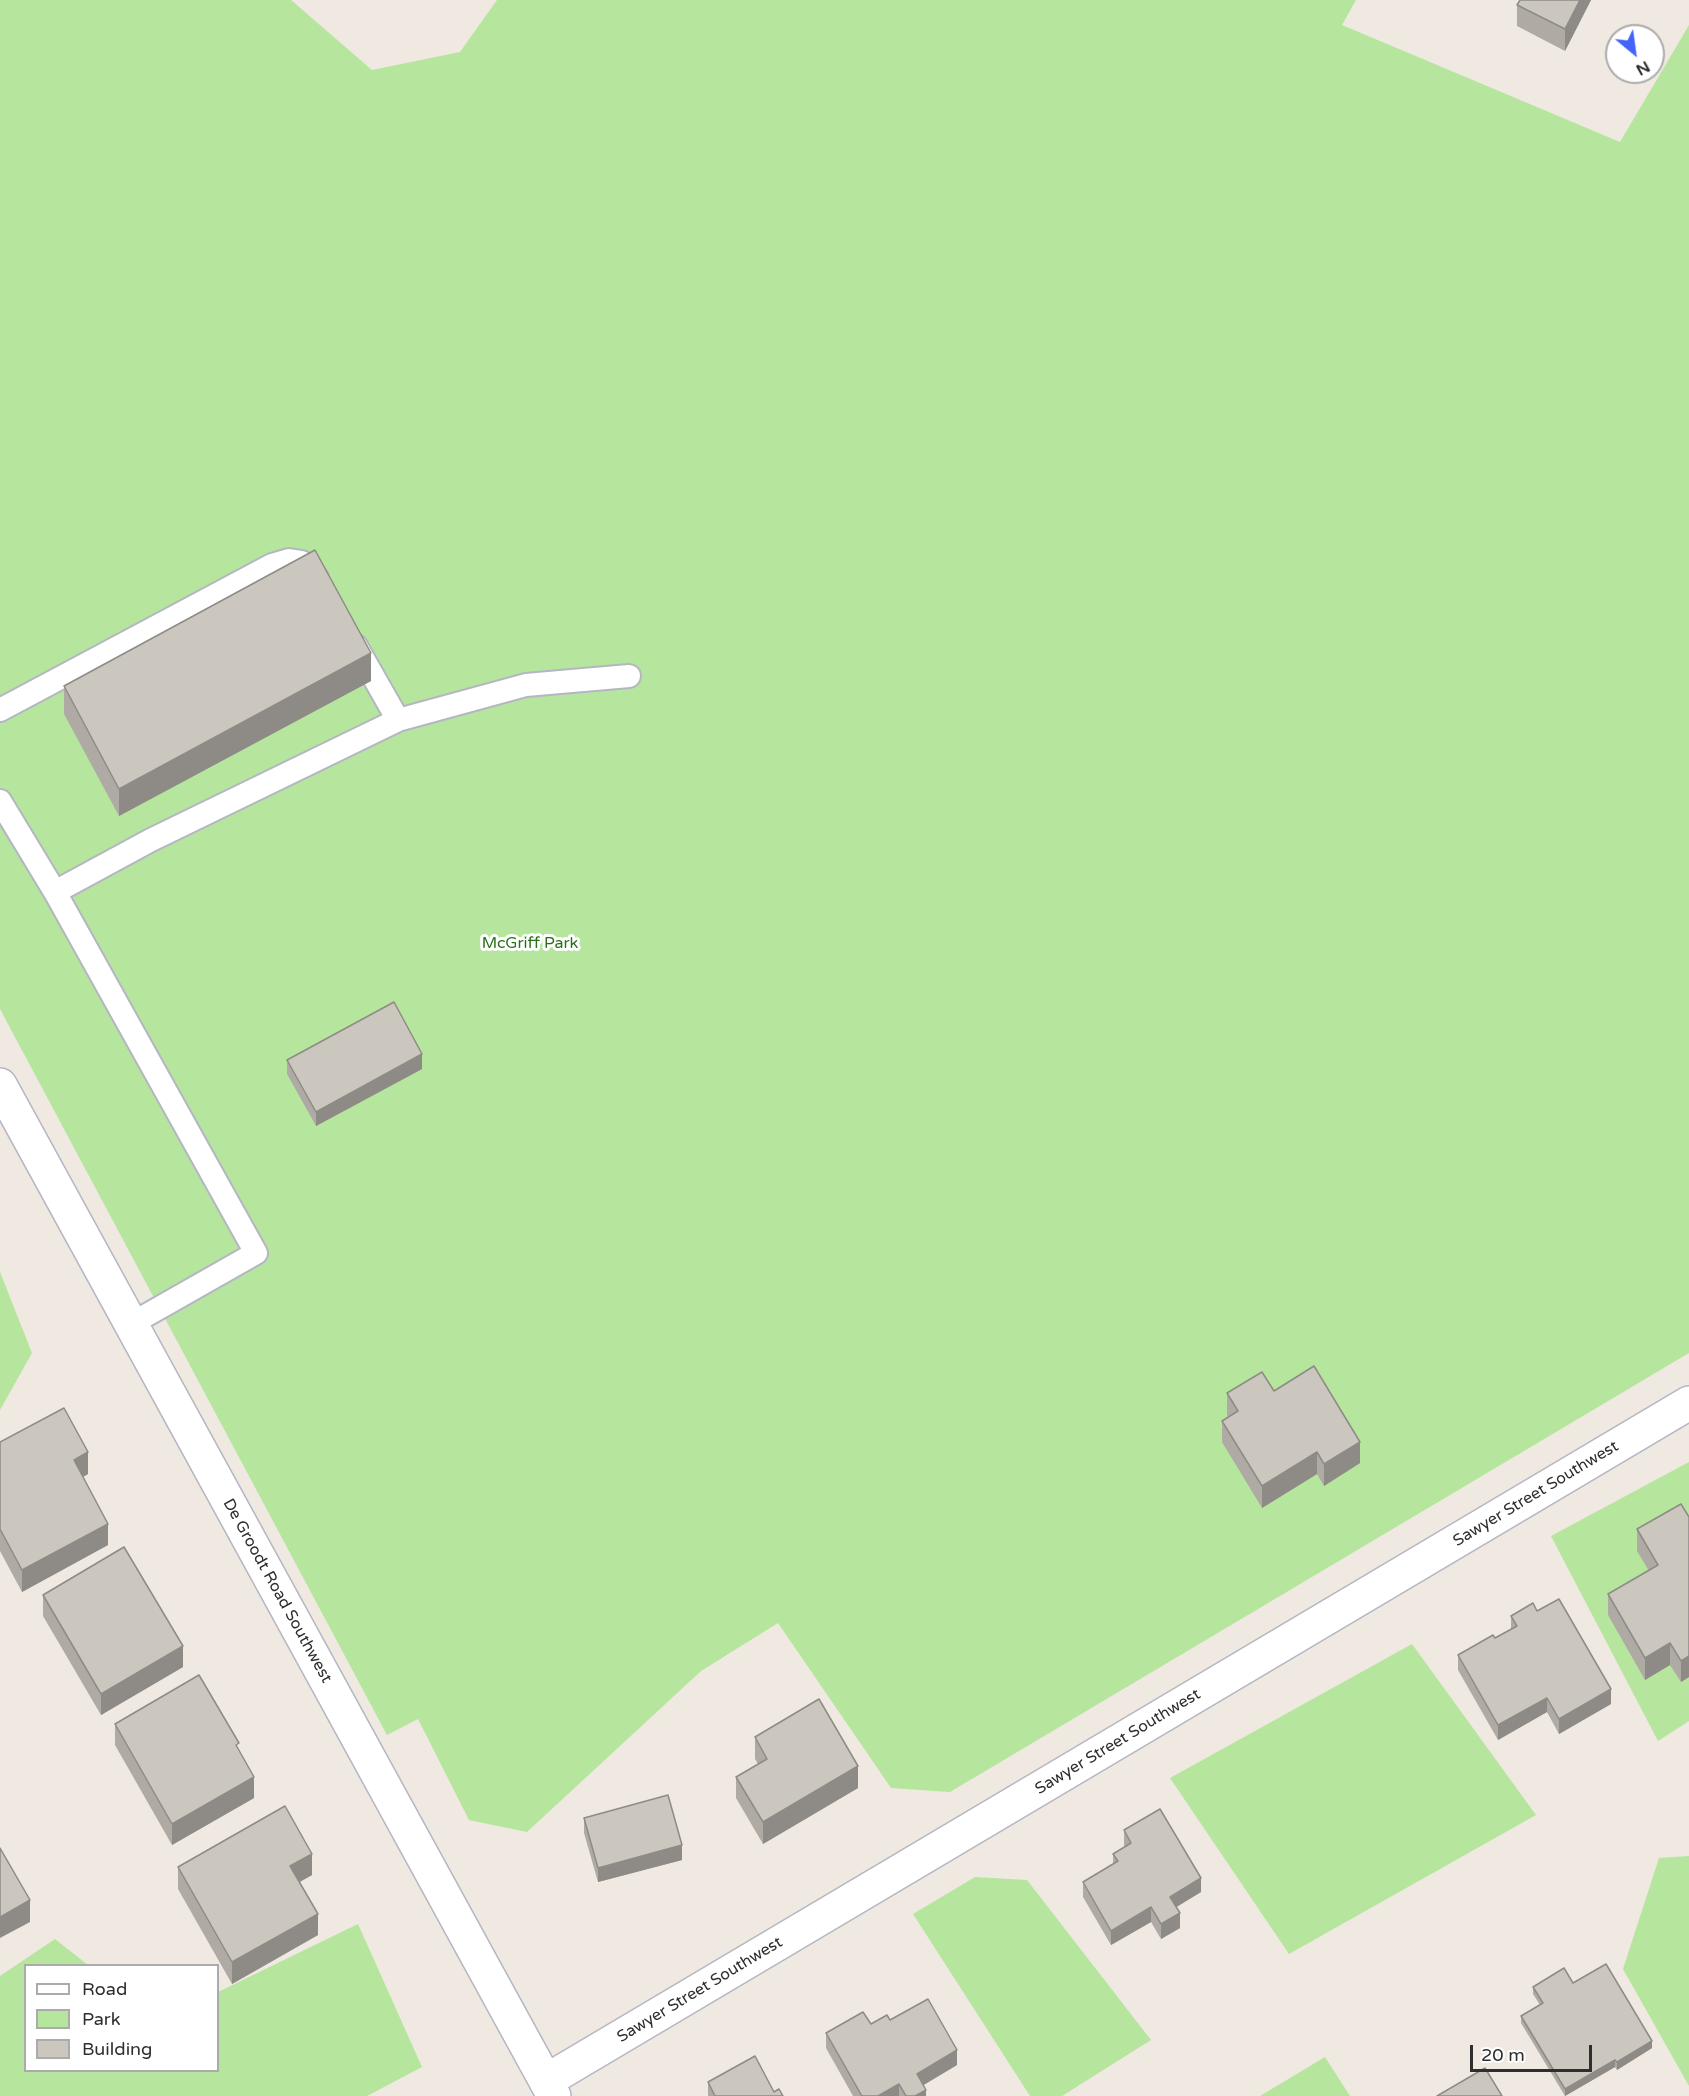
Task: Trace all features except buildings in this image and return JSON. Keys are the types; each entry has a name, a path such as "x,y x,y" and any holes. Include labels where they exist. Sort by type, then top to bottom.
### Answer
{"street":[{"name":"De Groodt Road Southwest","path":"0,1085 550,2089"},
{"name":"Sawyer Street Southwest","path":"550,2089 1689,1403"}],"lane":[{"path":"0,710 272,565 289,560 302,562 313,572 330,601"},
{"path":"347,631 398,720"},
{"path":"54,892 151,840 398,720 526,684 629,676"},
{"path":"0,801 54,892 256,1253 131,1324"}],"green space":[{"name":"McGriff Park","path":"0,0 291,0 372,70 460,52 497,0 1356,0 1342,25 1620,142 1654,84 1665,84 1665,66 1689,25 1689,1353 950,1792 891,1788 778,1623 701,1671 527,1832 469,1820 418,1719 387,1735 0,1009"},
{"path":"0,1272 32,1353 0,1410"},
{"path":"1689,1462 1689,1721 1658,1741 1551,1536"},
{"path":"1412,1644 1536,1815 1289,1954 1170,1778"},
{"path":"1689,1856 1689,2086 1623,1969 1659,1858"},
{"path":"975,1877 1027,1880 1151,2040 1062,2096 1030,2096 913,1914"},
{"path":"358,1924 422,2067 367,2096 0,2096 0,1976 55,1939 87,1964 24,1964 24,2072 219,2072 219,1992"},
{"path":"1325,2057 1350,2096 1260,2096"}]}
